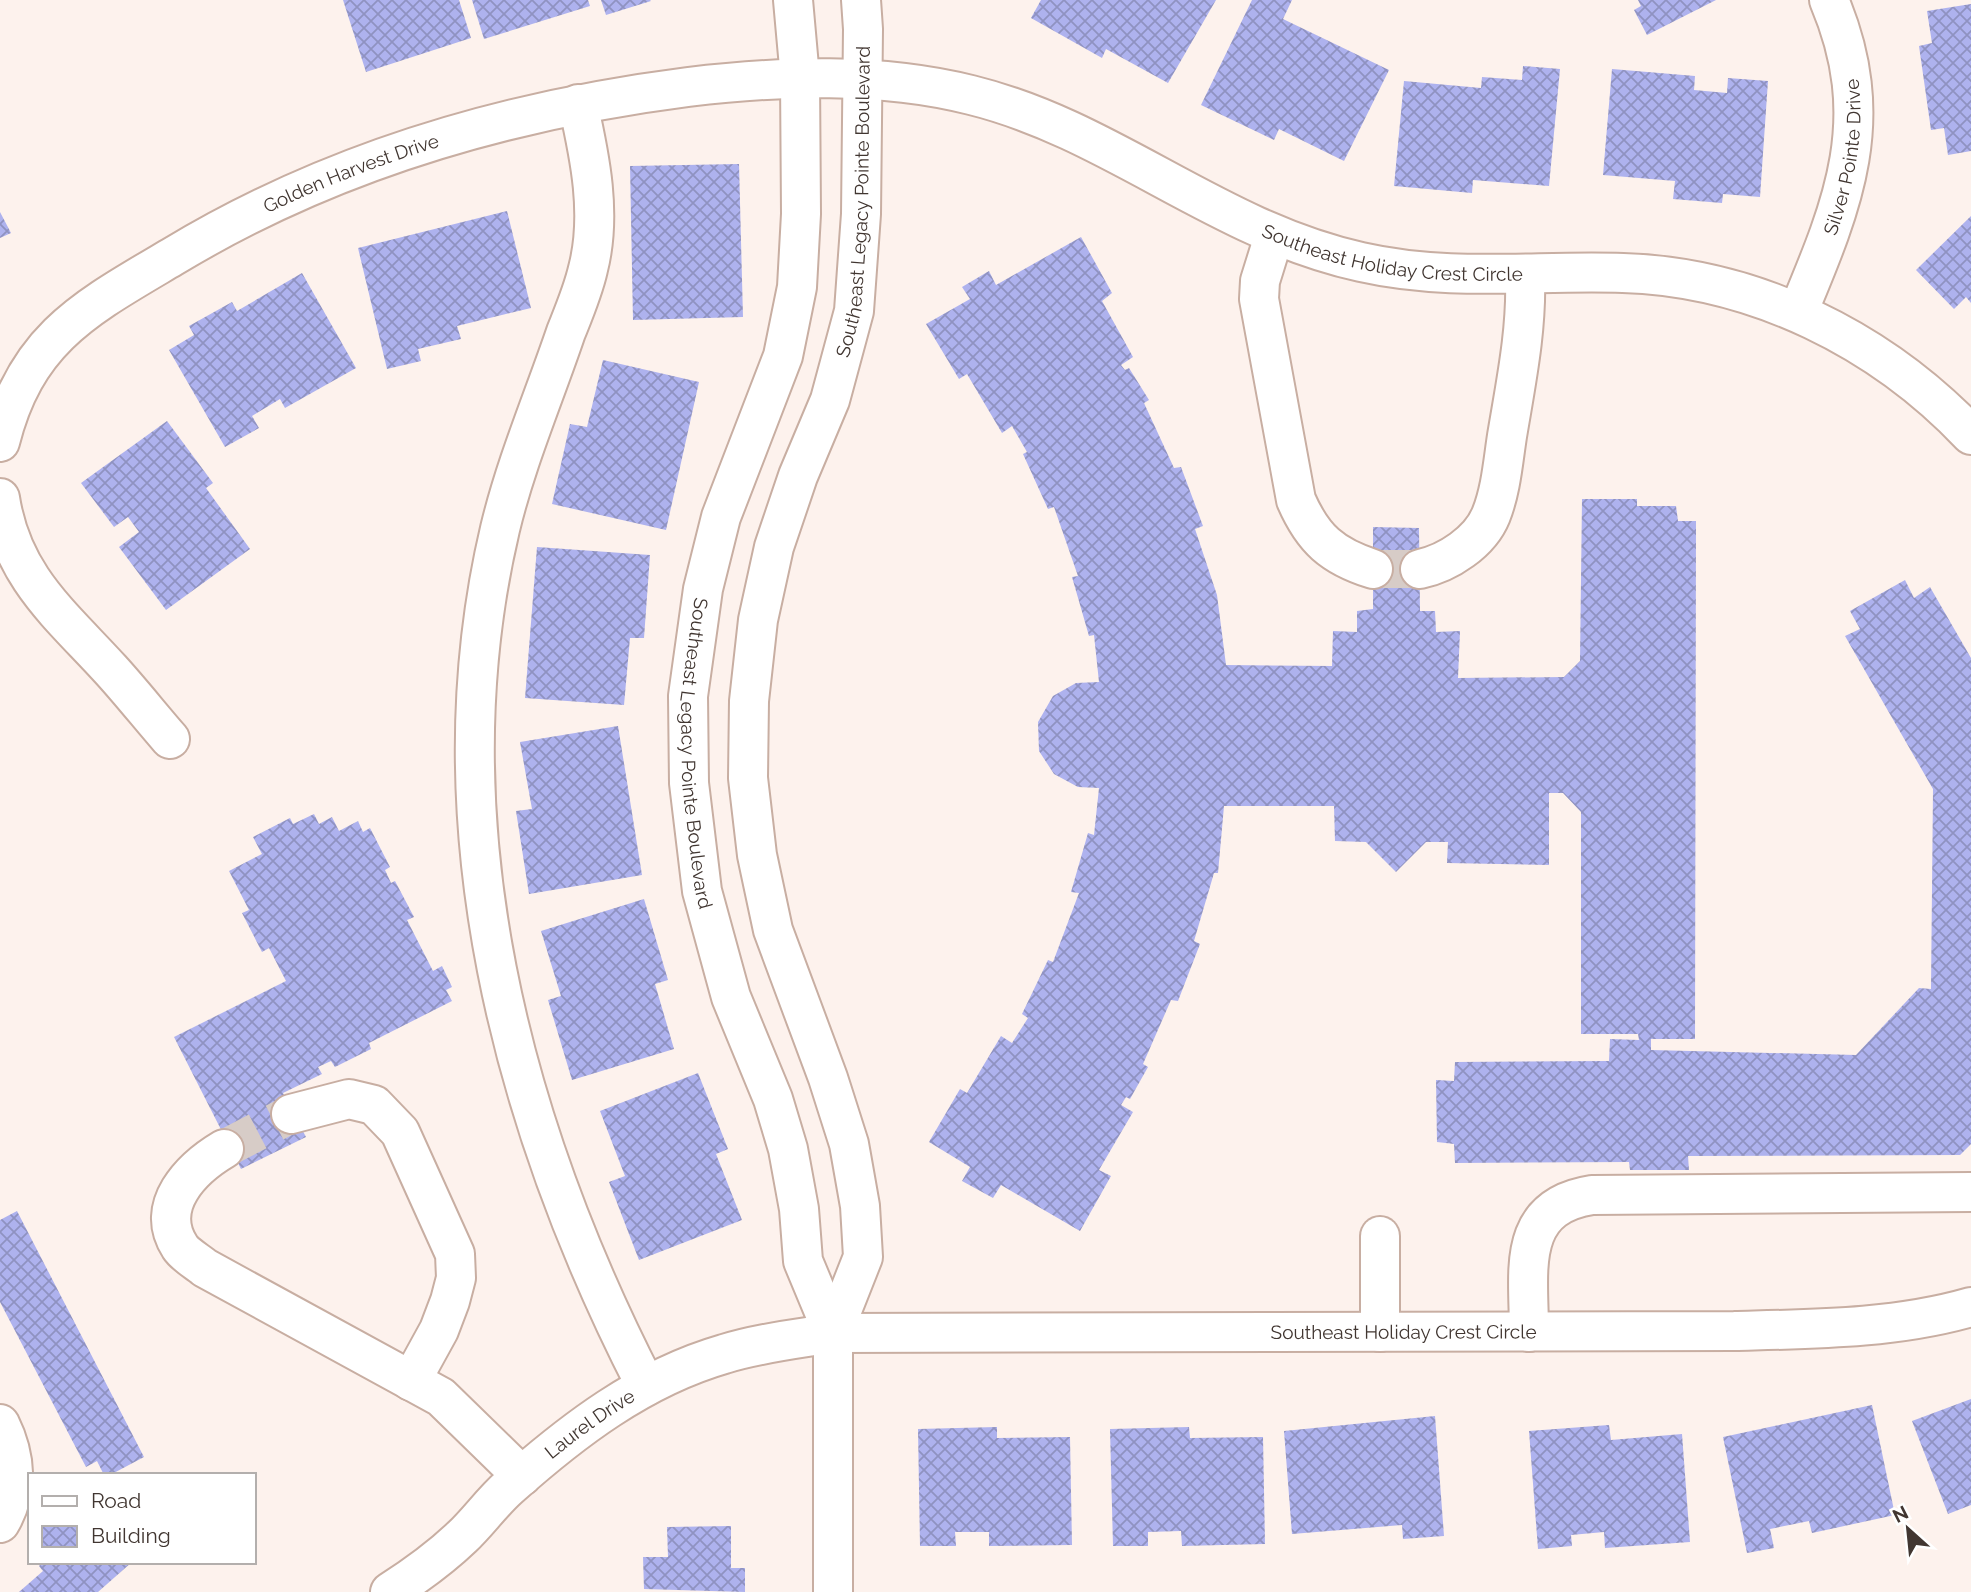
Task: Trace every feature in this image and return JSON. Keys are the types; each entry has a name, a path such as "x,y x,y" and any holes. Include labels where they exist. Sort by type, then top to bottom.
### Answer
{"street":[{"name":"Southeast Legacy Pointe Boulevard","path":"793,0 800,78 802,214 797,287 783,356 721,517 703,589 688,696 689,783 702,891 731,997 773,1099 788,1149 799,1209 803,1261 833,1333"},
{"name":"Southeast Legacy Pointe Boulevard","path":"833,1592 833,1333 863,1257 860,1206 849,1144 772,930 757,855 748,778 749,701 758,620 774,547 797,477 830,400 854,311 861,214 861,0"},
{"name":"Silver Pointe Drive","path":"1798,312 1833,230 1846,182 1852,134 1853,86 1844,35 1829,0"},
{"name":"Southeast Holiday Crest Circle","path":"800,78 912,85 971,95 1043,118 1112,149 1178,189 1274,236 1366,264 1449,275 1628,272 1702,283 1764,299 1798,312 1879,356 1942,405 1971,435"},
{"name":"Golden Harvest Drive","path":"0,442 15,394 30,366 54,336 107,295 204,237 305,188 411,147 511,118 578,104 726,83 800,78"},
{"path":"578,104 590,160 594,215 589,268 500,528 482,641 474,749 477,838 490,935 512,1037 551,1163 585,1257 646,1386"},
{"path":"1274,236 1260,281 1259,299 1296,500 1305,521 1319,539 1343,559 1373,569"},
{"path":"1420,569 1456,554 1476,538 1490,516 1499,484 1527,322 1525,275"},
{"path":"0,498 4,524 19,563 42,598 111,670 170,739"},
{"path":"291,1114 349,1098 374,1105 400,1132 455,1254 456,1278 450,1301 439,1330 411,1381"},
{"path":"224,1149 204,1161 179,1188 170,1218 180,1247 205,1268 441,1397 522,1476"},
{"path":"1529,1332 1531,1245 1544,1217 1570,1199 1592,1195 1971,1192"},
{"path":"1380,1236 1380,1332"},
{"name":"Southeast Holiday Crest Circle","path":"833,1333 1529,1332 1844,1328 1971,1307"},
{"name":"Laurel Drive","path":"390,1592 414,1577 461,1538 522,1476 566,1439 646,1386 723,1354 833,1333"},
{"path":"0,1424 13,1461 13,1490 0,1524"}],"building":[{"path":"343,0 459,0 471,38 366,72"},
{"path":"472,0 588,0 590,6 484,39"},
{"path":"601,0 650,0 651,1 606,15"},
{"path":"1041,0 1216,0 1168,83 1106,49 1102,58 1031,18"},
{"path":"1252,0 1292,0 1283,19 1389,70 1344,161 1279,129 1274,140 1201,105"},
{"path":"1638,0 1716,0 1647,35 1634,10 1641,6"},
{"path":"1971,4 1971,151 1948,155 1944,128 1931,130 1919,46 1932,43 1927,11"},
{"path":"1523,66 1560,69 1549,186 1473,180 1472,193 1394,186 1404,81 1481,88 1482,77 1522,80"},
{"path":"1612,69 1695,76 1694,90 1727,93 1728,78 1768,81 1760,197 1723,194 1722,203 1673,199 1675,181 1603,175"},
{"path":"739,164 743,317 633,320 630,166"},
{"path":"507,211 531,308 457,326 461,339 418,349 421,361 387,369 358,248"},
{"path":"0,212 11,233 0,238"},
{"path":"1971,216 1971,303 1966,297 1954,309 1916,270"},
{"path":"1081,237 1112,293 1102,301 1133,357 1121,365 1125,370 1129,368 1149,400 1144,403 1174,468 1181,467 1203,526 1195,529 1217,595 1226,665 1332,666 1333,631 1357,632 1357,611 1373,609 1373,527 1419,528 1420,611 1435,611 1436,632 1460,631 1458,678 1564,677 1580,661 1582,499 1637,499 1637,506 1676,506 1678,521 1696,521 1695,1039 1651,1039 1651,1050 1856,1055 1919,988 1931,989 1933,789 1845,636 1860,629 1850,611 1905,580 1914,598 1930,587 1971,658 1971,1144 1960,1155 1688,1156 1689,1170 1630,1170 1629,1162 1455,1163 1454,1144 1437,1142 1436,1080 1454,1081 1455,1062 1609,1061 1610,1039 1639,1040 1638,1034 1581,1034 1581,812 1563,793 1549,793 1549,865 1447,863 1448,842 1426,842 1396,872 1366,842 1335,841 1334,806 1224,806 1218,873 1214,873 1194,941 1200,944 1178,1001 1171,1000 1143,1064 1148,1067 1130,1099 1126,1097 1121,1105 1133,1112 1099,1170 1111,1176 1080,1231 1001,1185 993,1198 962,1181 970,1167 929,1142 960,1089 967,1093 1001,1036 1012,1043 1028,1018 1022,1014 1048,960 1053,962 1079,893 1071,892 1088,833 1094,835 1099,788 1078,787 1054,774 1039,751 1038,722 1053,696 1076,683 1099,682 1094,635 1089,636 1072,577 1078,576 1054,507 1048,509 1023,454 1027,452 1012,426 1002,433 967,374 959,379 926,324 970,299 962,287 989,271 996,285"},
{"path":"302,273 356,368 285,408 280,399 252,416 259,428 225,447 169,350 194,335 189,326 232,302 237,311"},
{"path":"603,360 699,382 666,530 552,504 570,424 587,427"},
{"path":"167,421 213,483 206,488 250,549 166,610 119,547 139,532 128,517 114,527 81,483"},
{"path":"537,547 650,555 644,638 630,638 624,705 525,698"},
{"path":"618,726 642,875 529,894 516,811 532,809 520,742"},
{"path":"314,814 319,824 332,817 339,831 358,821 363,832 370,828 390,867 385,870 391,883 395,881 414,917 407,920 433,971 442,966 452,987 446,990 452,1001 369,1043 371,1049 335,1067 331,1061 318,1067 322,1074 283,1093 306,1137 241,1169 174,1037 286,981 269,948 262,952 242,913 249,910 229,871 262,854 253,837 290,818 293,824"},
{"path":"644,899 668,980 655,984 674,1049 572,1080 548,1000 561,996 541,931"},
{"path":"698,1073 728,1149 716,1154 742,1220 639,1260 609,1182 625,1176 600,1111"},
{"path":"17,1211 144,1457 114,1473 103,1473 97,1461 86,1467 0,1302 0,1220"},
{"path":"1971,1399 1971,1505 1948,1514 1912,1421"},
{"path":"1872,1405 1895,1515 1812,1533 1809,1521 1770,1529 1774,1548 1747,1553 1723,1437"},
{"path":"1435,1416 1444,1536 1403,1539 1402,1525 1292,1534 1284,1431"},
{"path":"1609,1425 1611,1440 1682,1434 1690,1542 1605,1548 1604,1532 1571,1535 1572,1546 1538,1549 1529,1431"},
{"path":"997,1427 997,1438 1070,1437 1072,1545 989,1546 989,1532 955,1532 956,1546 920,1546 918,1429"},
{"path":"1189,1427 1190,1438 1263,1437 1265,1544 1182,1546 1181,1531 1148,1532 1148,1546 1113,1546 1110,1429"},
{"path":"731,1526 731,1568 745,1568 745,1592 644,1589 643,1557 668,1557 667,1527"},
{"path":"130,1564 98,1592 19,1592 43,1571 39,1566"}],"tunnel":[{"path":"1373,569 1420,569"},
{"path":"224,1149 291,1114"}]}
